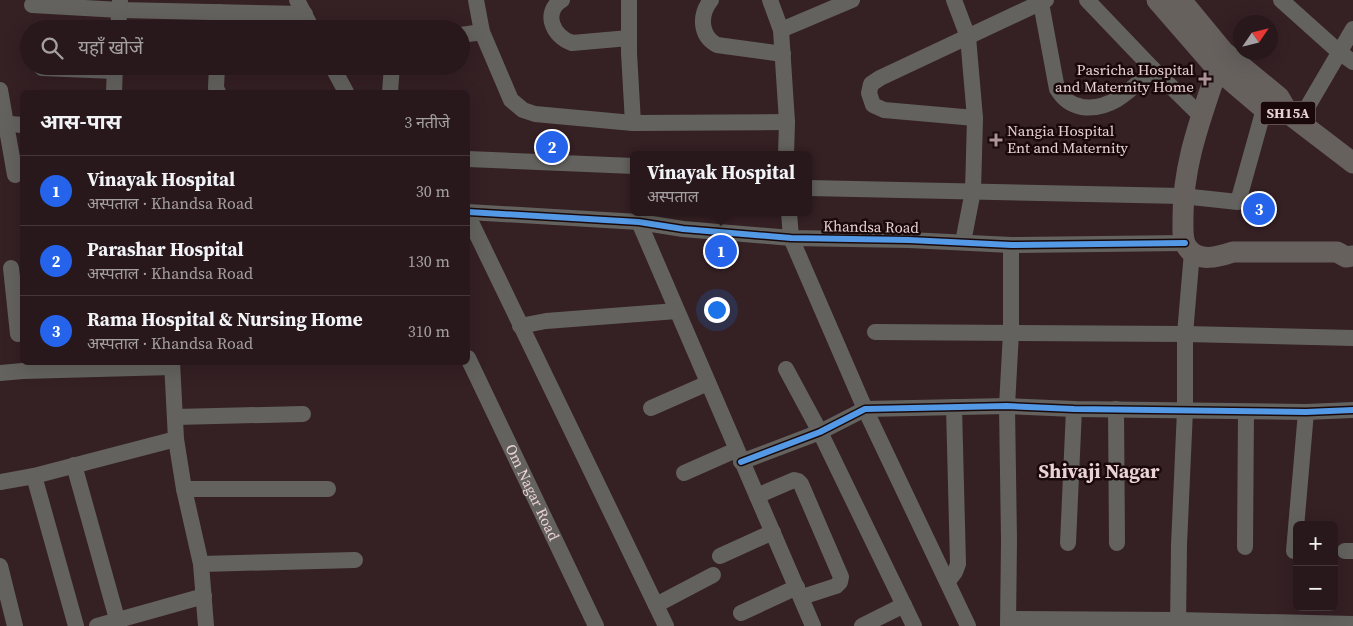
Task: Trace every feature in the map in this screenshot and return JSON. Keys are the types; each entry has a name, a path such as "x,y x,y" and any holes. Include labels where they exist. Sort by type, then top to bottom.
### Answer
{"main road":[{"name":"SH15A","path":"1157,0 1223,62 1264,109 1293,118 1353,162"},
{"name":"SH15A","path":"1180,0 1223,62 1280,97 1293,118"},
{"path":"1223,62 1200,115 1190,154 1188,197 1183,238 1188,248 1202,257 1210,258 1233,252 1348,251"},
{"path":"1223,62 1188,197 1192,234 1205,245 1217,246 1233,252"}],"street":[{"path":"476,0 482,32 511,100 523,110 535,114 633,123 787,122"},
{"path":"562,0 555,4 551,16 553,25 564,41 572,43 629,38"},
{"path":"629,0 633,123"},
{"path":"711,0 705,9 702,24 710,42 717,45 783,54"},
{"path":"770,0 781,30 787,122 786,151"},
{"path":"781,30 852,0"},
{"path":"954,0 968,37 975,118 973,191 963,242"},
{"path":"1087,0 1200,115"},
{"path":"1281,0 1339,52 1353,62"},
{"path":"975,118 884,110 873,105 869,93 871,84 880,78 1043,2 1057,89 1069,103 1090,108 1106,106 1121,98 1153,69"},
{"path":"119,20 120,5"},
{"path":"32,6 120,5 213,20"},
{"path":"231,20 305,14"},
{"path":"1293,118 1353,29"},
{"path":"470,34 482,32"},
{"path":"114,90 115,75"},
{"path":"217,75 217,90"},
{"path":"337,75 345,90"},
{"path":"390,90 391,75"},
{"path":"0,90 3,123 12,175"},
{"path":"812,188 1188,197 1238,202 1264,109"},
{"path":"3,123 20,125"},
{"path":"470,159 630,166"},
{"name":"Khandsa Road","path":"470,214 639,222 683,229 791,238 1188,248"},
{"path":"788,216 791,238 865,408 968,626"},
{"path":"470,218 520,326 666,626"},
{"path":"639,222 813,626"},
{"path":"1011,245 1011,332 1007,406 1013,541 1008,623 1353,624"},
{"path":"1178,623 1188,248"},
{"path":"11,268 18,334"},
{"path":"520,326 546,321 677,311"},
{"path":"875,332 1185,334 1353,338"},
{"name":"Om Nagar Road","path":"470,362 596,626"},
{"path":"0,374 23,371 151,365"},
{"path":"172,365 176,439 184,489 201,564 206,626"},
{"path":"786,369 820,432 914,626"},
{"path":"651,408 708,383"},
{"path":"684,473 820,432 865,408 1007,406 1246,412 1353,410"},
{"path":"948,581 958,564 954,407"},
{"path":"1068,543 1074,408"},
{"path":"1116,409 1117,543"},
{"path":"1245,547 1246,412"},
{"path":"1297,521 1306,412"},
{"path":"175,417 303,414"},
{"path":"0,482 34,476 176,439"},
{"path":"74,465 118,623"},
{"path":"34,476 76,626"},
{"path":"741,613 799,592 836,586 840,582 841,577 801,484 798,481 794,480 757,496"},
{"path":"184,489 328,489"},
{"path":"720,556 773,532"},
{"path":"201,564 356,560"},
{"path":"0,566 16,626"},
{"path":"656,605 713,576"},
{"path":"97,626 118,623 204,596"},
{"path":"862,626 904,605"}],"cycle path":[{"path":"470,212 639,222 683,229 791,238 909,240 1011,245 1185,243"},
{"path":"741,462 820,432 865,409 1007,406 1074,409 1306,412 1353,410"}],"place":[{"name":"Pasricha Hospital and Maternity Home","path":"1205,79"},
{"name":"Nangia Hospital Ent and Maternity","path":"996,140"},
{"name":"Parashar Hospital","path":"552,147"},
{"name":"Rama Hospital & Nursing Home","path":"1259,209"},
{"name":"Vinayak Hospital","path":"721,251"}],"district":[{"name":"Shivaji Nagar","path":"1099,471"}]}
